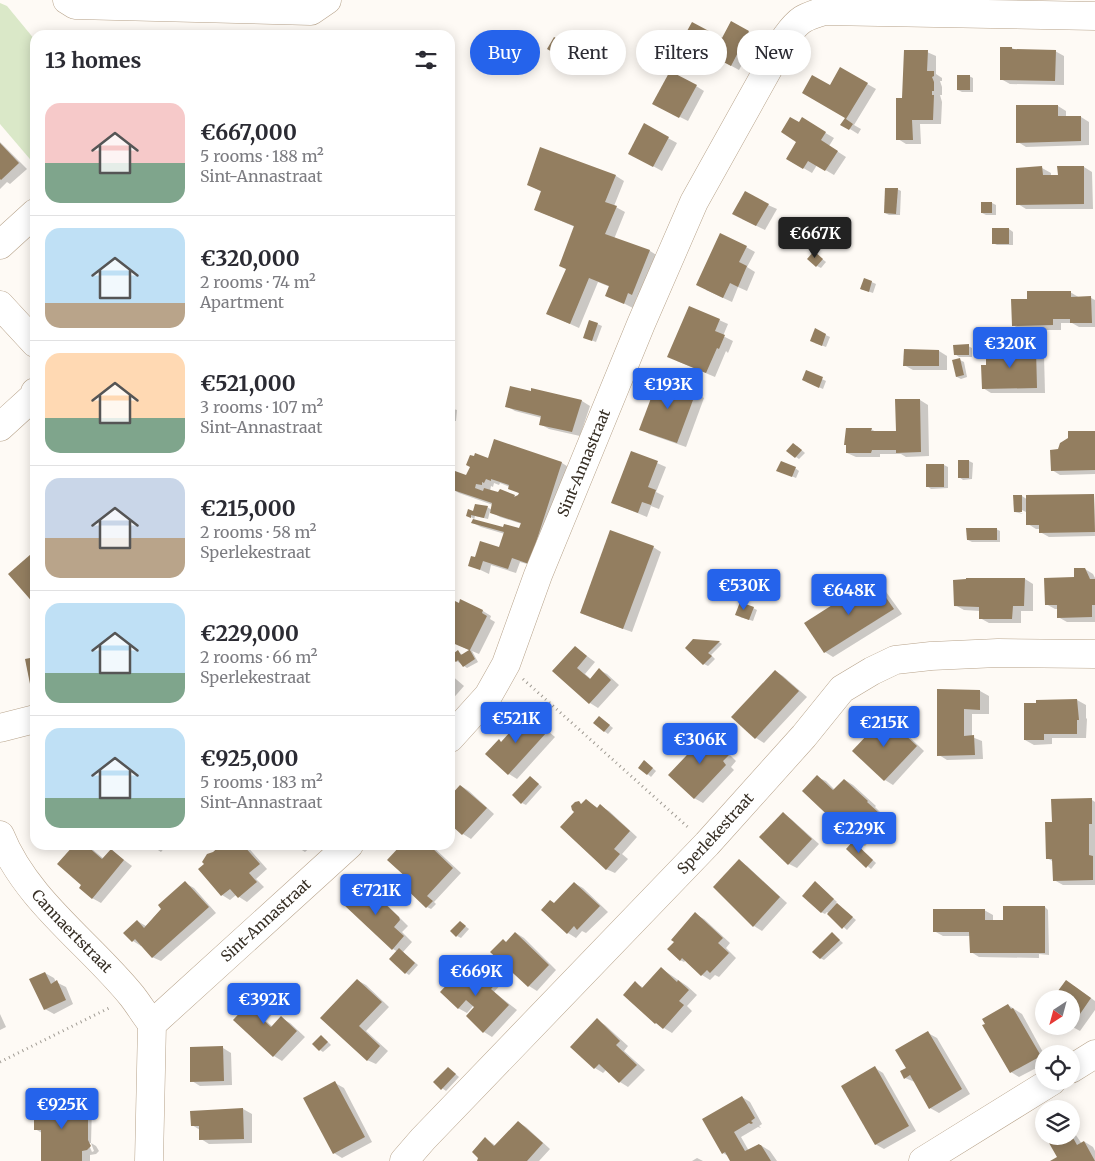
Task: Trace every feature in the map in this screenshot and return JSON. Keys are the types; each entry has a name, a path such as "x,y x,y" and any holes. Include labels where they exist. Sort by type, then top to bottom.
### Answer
{"street":[{"path":"67,0 75,5 311,11 327,0"},
{"name":"Sint-Annastraat","path":"455,732 488,696 506,664 538,575 641,324 694,202 786,37 796,23 808,16 824,11 1095,16"},
{"path":"0,245 30,218"},
{"path":"0,305 30,338"},
{"path":"0,427 30,400"},
{"name":"Sperlekestraat","path":"404,1161 707,844 804,736 842,689 895,660 930,656 1095,654"},
{"path":"0,728 30,720"},
{"name":"Cannaertstraat","path":"0,835 6,850 36,894 132,996 152,1024"},
{"name":"Sint-Annastraat","path":"152,1024 343,850"},
{"path":"149,1161 152,1024"},
{"path":"1080,1063 1095,1054"},
{"path":"923,1161 1037,1090"}],"path":[{"path":"506,664 707,844"},
{"path":"0,1062 132,996"}],"green space":[{"path":"0,3 7,6 30,34 30,159 0,124"}],"building":[{"path":"731,21 747,30 737,30 737,54 731,66 727,64 726,30"},
{"path":"692,22 707,30 688,30"},
{"path":"1000,47 1056,50 1055,81 1000,80"},
{"path":"904,50 928,50 927,71 934,71 934,76 932,77 934,82 934,91 932,91 932,95 934,95 933,120 912,120 913,140 896,140 896,98 902,98"},
{"path":"840,67 868,83 846,119 853,124 849,130 840,125 845,118 802,93 812,75 830,85"},
{"path":"668,75 678,75 697,85 679,118 652,104"},
{"path":"957,75 970,75 970,90 957,90"},
{"path":"1016,105 1058,105 1058,116 1081,116 1081,141 1016,143"},
{"path":"790,117 799,122 802,117 826,132 821,140 838,151 825,171 808,161 803,169 786,159 796,142 781,132"},
{"path":"644,123 669,137 653,167 628,154"},
{"path":"0,143 19,163 1,180 0,179"},
{"path":"540,147 616,175 605,202 617,206 605,234 650,250 632,295 628,293 624,304 605,296 609,286 589,278 570,324 546,314 566,269 559,266 574,226 534,210 541,191 527,185"},
{"path":"1042,166 1043,175 1058,175 1057,166 1084,166 1084,204 1016,205 1016,168"},
{"path":"885,188 898,188 896,214 884,213"},
{"path":"745,191 769,204 756,226 732,214"},
{"path":"981,202 992,202 992,213 981,213"},
{"path":"992,228 1009,228 1009,244 992,244"},
{"path":"720,233 747,246 739,262 747,266 738,287 730,283 723,298 696,285"},
{"path":"814,251 823,259 816,267 807,259"},
{"path":"864,278 872,281 869,292 860,289"},
{"path":"1027,291 1071,291 1071,297 1091,296 1092,323 1070,323 1070,319 1053,319 1053,325 1012,326 1011,299 1027,299"},
{"path":"689,306 720,319 715,331 725,335 706,373 667,357"},
{"path":"589,320 598,323 592,341 583,338"},
{"path":"815,328 826,334 822,346 810,341"},
{"path":"969,344 969,355 954,355 953,345"},
{"path":"904,349 939,350 939,366 903,366"},
{"path":"1036,349 1037,388 982,389 981,365 986,365 986,350"},
{"path":"960,358 964,375 956,377 952,360"},
{"path":"806,370 823,377 819,388 802,380"},
{"path":"659,377 696,392 677,443 639,430"},
{"path":"510,386 531,391 531,388 582,400 572,432 539,425 541,416 505,407"},
{"path":"895,399 920,399 921,452 896,453 896,450 872,450 871,453 846,453 846,445 844,445 846,428 872,428 871,431 896,431"},
{"path":"1068,431 1095,431 1095,470 1051,471 1050,450 1058,449 1060,443 1068,438"},
{"path":"494,439 562,462 529,564 512,558 508,569 483,561 480,570 468,566 471,556 475,557 480,541 499,547 504,532 471,523 473,519 503,527 504,524 519,528 521,523 490,513 492,503 455,491 455,471 466,475 470,467 466,465 470,455 474,456 475,453 488,458","holes":["486,479 491,481 491,479 509,485 508,489 519,493 518,495 514,497 515,495 500,489 498,492 484,488 483,491 475,488 476,484 482,485 482,482 484,483"]},
{"path":"793,443 802,450 795,458 786,451"},
{"path":"631,451 658,461 648,487 656,490 651,505 642,502 638,513 611,503"},
{"path":"958,460 969,460 969,478 958,478"},
{"path":"781,461 796,467 792,477 776,471"},
{"path":"926,464 944,464 944,487 926,487"},
{"path":"1094,494 1095,532 1039,533 1039,525 1026,525 1026,495"},
{"path":"1013,495 1022,495 1022,512 1014,512"},
{"path":"475,504 488,506 484,518 471,515 471,518 466,516 468,509 473,511"},
{"path":"966,528 997,528 997,540 967,540"},
{"path":"610,530 654,546 623,629 580,613"},
{"path":"30,555 30,599 8,574"},
{"path":"1074,568 1085,568 1090,579 1095,579 1095,605 1092,605 1092,617 1057,618 1057,605 1045,605 1044,578 1074,577"},
{"path":"966,578 1025,578 1024,606 1013,606 1012,619 979,619 979,607 954,606 953,580"},
{"path":"873,579 894,609 824,653 804,623"},
{"path":"460,599 483,610 482,613 487,616 470,650 475,659 463,667 458,660 455,661 455,652 458,650 461,655 469,650 455,644 455,601 459,603"},
{"path":"740,602 754,607 749,620 735,615"},
{"path":"693,639 720,641 708,653 712,656 703,665 685,648"},
{"path":"575,646 587,656 577,668 590,679 599,668 611,680 589,704 552,671"},
{"path":"30,658 30,684 25,659"},
{"path":"775,670 799,691 755,739 731,717"},
{"path":"937,689 980,690 980,710 964,709 964,736 974,735 975,755 937,756"},
{"path":"1077,699 1079,720 1077,720 1077,734 1044,734 1044,740 1024,740 1024,703 1036,703 1036,700"},
{"path":"527,713 547,732 508,775 485,754 499,739 501,742"},
{"path":"599,716 610,725 604,732 593,723"},
{"path":"885,716 917,746 884,781 852,751"},
{"path":"707,728 720,741 717,744 729,755 723,761 726,765 694,799 668,775 686,756 692,748 690,746"},
{"path":"644,760 653,768 647,775 638,768"},
{"path":"817,775 833,790 844,779 878,812 876,814 878,816 856,842 802,791"},
{"path":"530,776 539,784 521,804 512,795"},
{"path":"460,785 487,808 462,835 455,829 455,790"},
{"path":"1092,798 1092,824 1089,824 1089,855 1093,856 1093,880 1053,881 1052,859 1046,859 1045,822 1052,822 1051,799"},
{"path":"586,799 597,808 600,804 630,831 614,849 620,854 606,870 560,827 574,812 571,806 579,801 581,804"},
{"path":"783,812 812,839 788,865 759,837"},
{"path":"853,841 873,860 866,868 846,849"},
{"path":"70,850 92,850 102,859 112,850 124,860 92,899 79,888 81,885 57,864"},
{"path":"215,850 247,850 260,864 249,873 257,882 238,898 230,889 221,896 198,869 204,864 202,862 207,854"},
{"path":"396,850 434,850 453,868 427,896 433,901 426,908 402,885 408,879 387,860"},
{"path":"739,859 780,897 753,927 713,887"},
{"path":"185,881 209,907 152,958 135,939 132,942 123,933 137,920 144,928 161,909 158,905"},
{"path":"815,881 834,899 821,913 802,896"},
{"path":"574,882 600,906 577,930 574,926 567,934 541,910 550,900 554,903"},
{"path":"366,886 399,917 400,920 394,927 404,936 392,950 344,905 353,895 355,896"},
{"path":"837,903 853,917 842,929 827,914"},
{"path":"1003,906 1045,906 1045,953 970,953 969,932 933,932 933,909 985,909 985,920 1003,920"},
{"path":"695,912 723,938 718,943 729,953 710,973 707,970 701,976 682,958 680,961 667,949 674,942 671,940"},
{"path":"460,921 466,926 456,937 450,931"},
{"path":"515,932 549,965 528,987 490,952 503,939 506,942"},
{"path":"832,932 840,940 820,959 812,952"},
{"path":"399,948 415,963 405,974 389,959"},
{"path":"465,965 483,981 491,972 500,979 491,989 509,1005 483,1033 466,1016 474,1007 466,1000 458,1009 440,992"},
{"path":"661,967 689,990 679,1001 684,1005 663,1029 623,995 635,981 642,988"},
{"path":"45,972 51,984 57,980 66,1000 44,1010 29,979"},
{"path":"357,979 382,1002 359,1026 380,1046 367,1061 320,1018"},
{"path":"1066,980 1080,990 1059,990"},
{"path":"253,989 269,1004 258,1015 271,1027 281,1016 297,1031 273,1057 233,1020 249,1003 244,999"},
{"path":"1080,990 1091,998 1080,1014"},
{"path":"1008,1004 1011,1009 1013,1008 1035,1046 1035,1059 1010,1073 982,1025 985,1024 982,1019"},
{"path":"597,1018 620,1041 616,1045 637,1065 619,1083 599,1064 594,1069 570,1047"},
{"path":"928,1031 962,1089 929,1109 910,1075 904,1079 900,1071 906,1068 895,1050"},
{"path":"321,1035 328,1042 319,1051 312,1044"},
{"path":"223,1046 224,1081 190,1082 190,1047"},
{"path":"875,1066 909,1126 875,1145 841,1086"},
{"path":"448,1067 456,1074 441,1090 433,1082"},
{"path":"335,1081 365,1137 333,1154 303,1098"},
{"path":"742,1096 755,1118 751,1121 753,1123 749,1123 734,1132 745,1151 759,1144 771,1161 730,1161 725,1152 722,1154 702,1119"},
{"path":"69,1101 88,1103 88,1140 91,1146 87,1150 82,1151 82,1161 41,1161 41,1130 34,1130 34,1102 69,1103"},
{"path":"243,1108 244,1139 199,1140 199,1126 191,1126 190,1111"},
{"path":"518,1121 543,1143 527,1161 477,1161 478,1158 472,1152 485,1137 494,1146"},
{"path":"1084,1141 1095,1161 1050,1161 1057,1157 1050,1145 1080,1145"}]}
